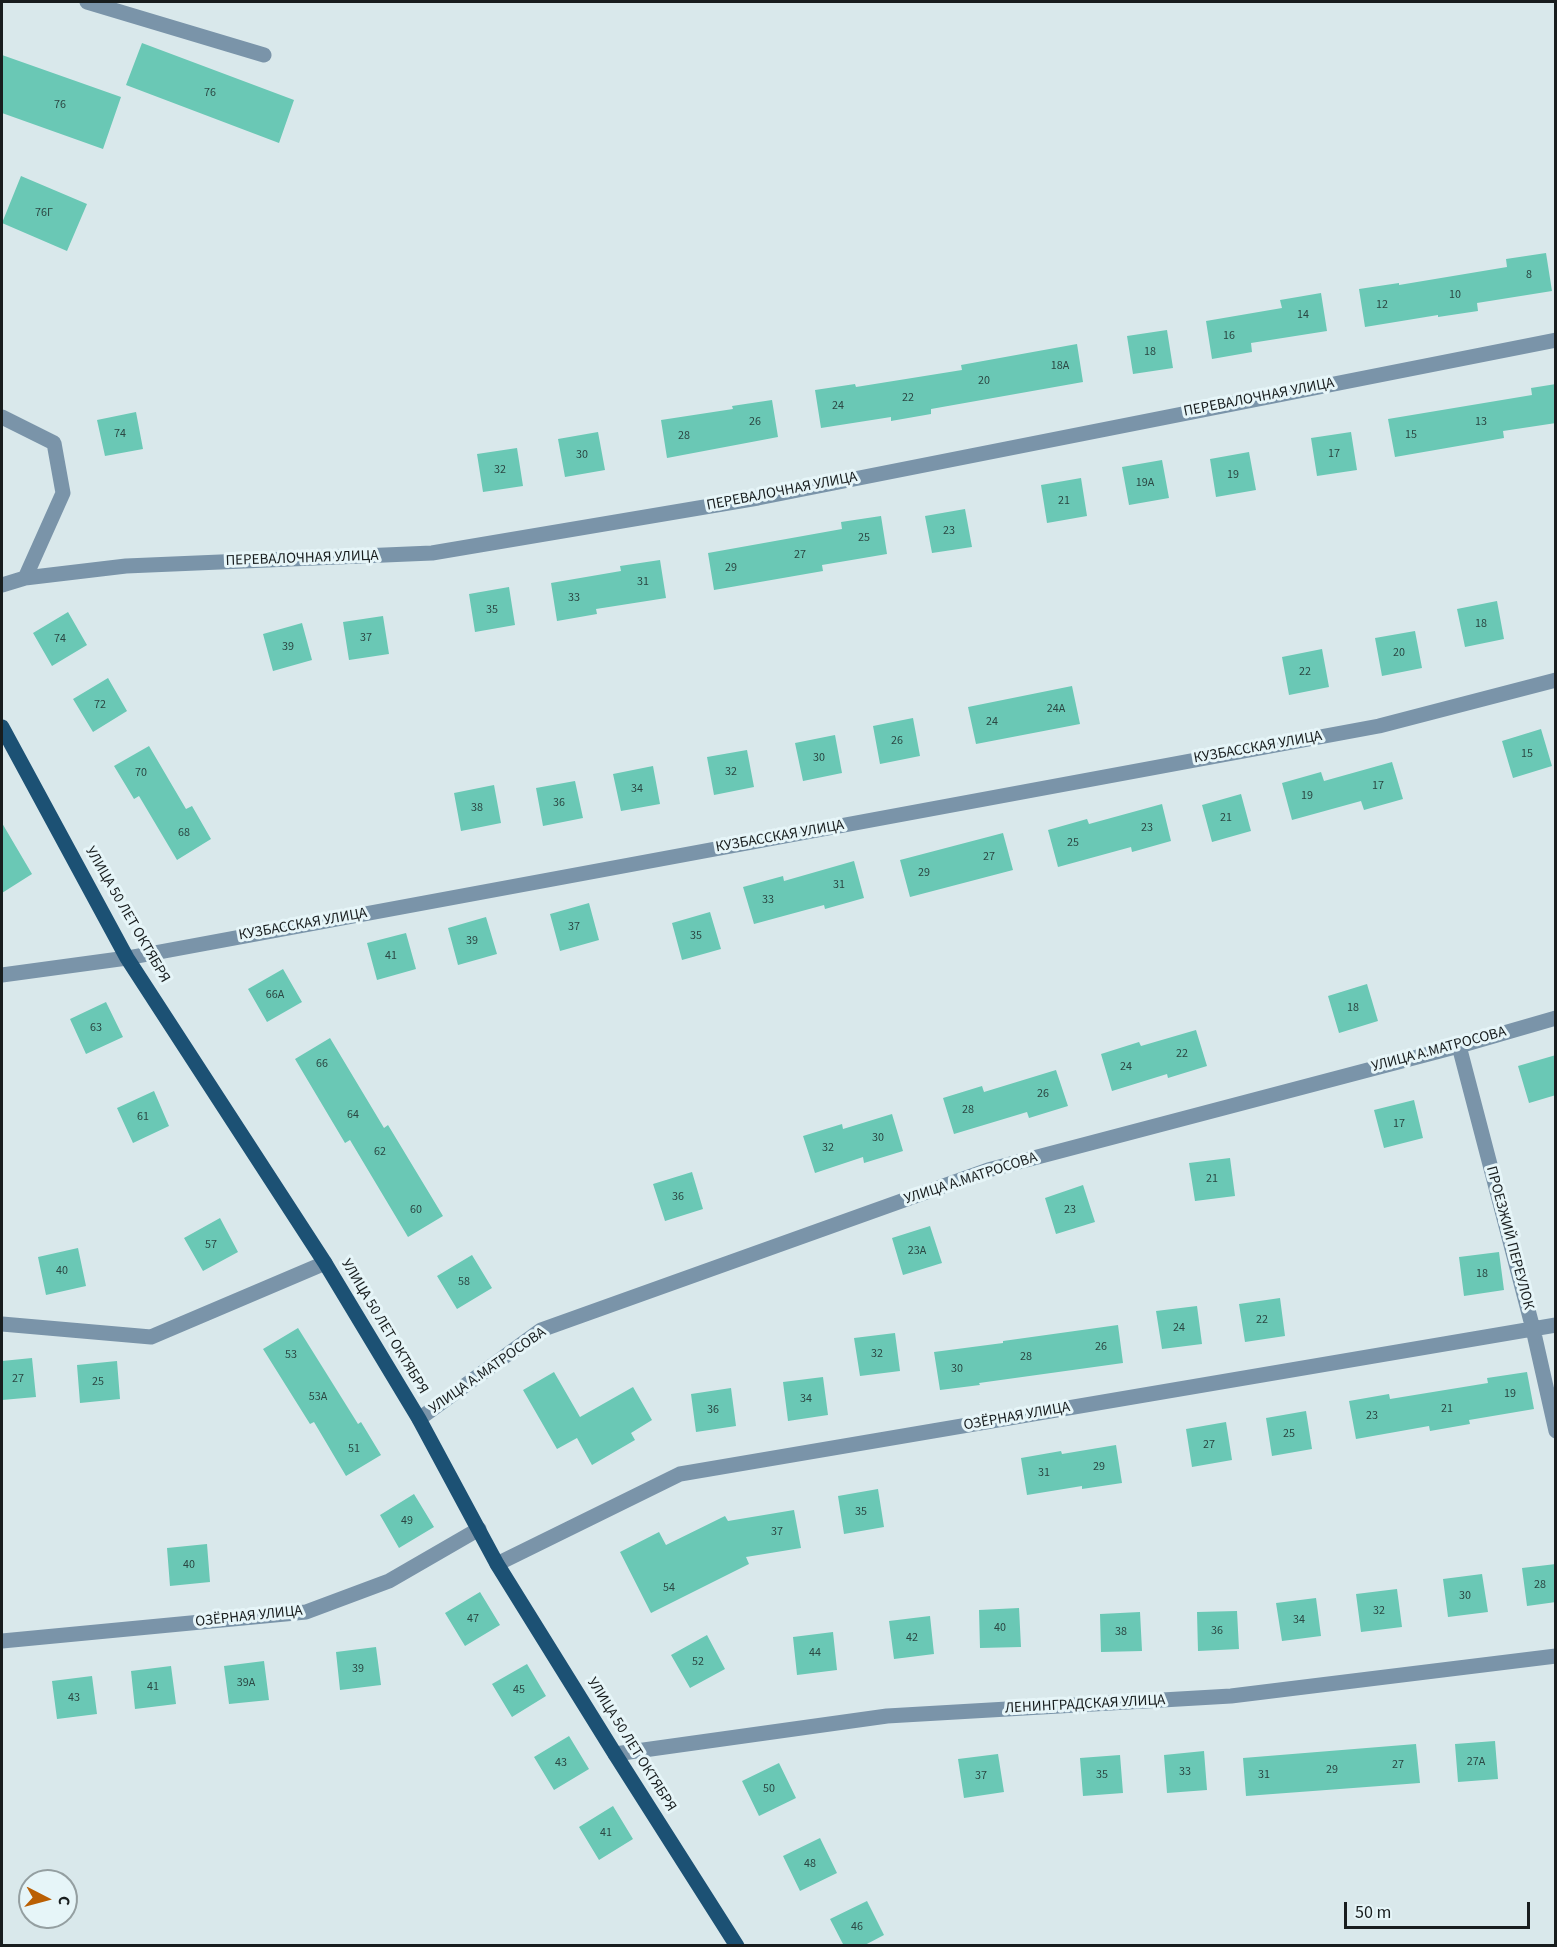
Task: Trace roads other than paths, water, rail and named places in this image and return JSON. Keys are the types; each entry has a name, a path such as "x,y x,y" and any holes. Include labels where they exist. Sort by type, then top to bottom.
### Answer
{"main road":[{"name":"УЛИЦА 50 ЛЕТ ОКТЯБРЯ","path":"2,727 127,958 325,1263 418,1419 497,1564 737,1946"}],"street":[{"path":"87,2 264,55"},
{"name":"ПЕРЕВАЛОЧНАЯ УЛИЦА","path":"2,585 25,578 126,566 432,553 758,498 1556,340"},
{"path":"2,417 54,443 63,493 25,578"},
{"name":"КУЗБАССКАЯ УЛИЦА","path":"2,975 127,958 1379,726 1556,680"},
{"name":"УЛИЦА А.МАТРОСОВА","path":"418,1419 542,1330 988,1170 1459,1046 1556,1018"},
{"name":"ПРОЕЗЖИЙ ПЕРЕУЛОК","path":"1459,1046 1533,1329 1556,1431"},
{"path":"2,1324 151,1337 325,1263"},
{"name":"ОЗЁРНАЯ УЛИЦА","path":"497,1564 680,1474 1556,1325"},
{"name":"ОЗЁРНАЯ УЛИЦА","path":"2,1641 306,1612 388,1581 479,1529"},
{"name":"ЛЕНИНГРАДСКАЯ УЛИЦА","path":"615,1754 887,1716 1231,1696 1556,1656"}]}
